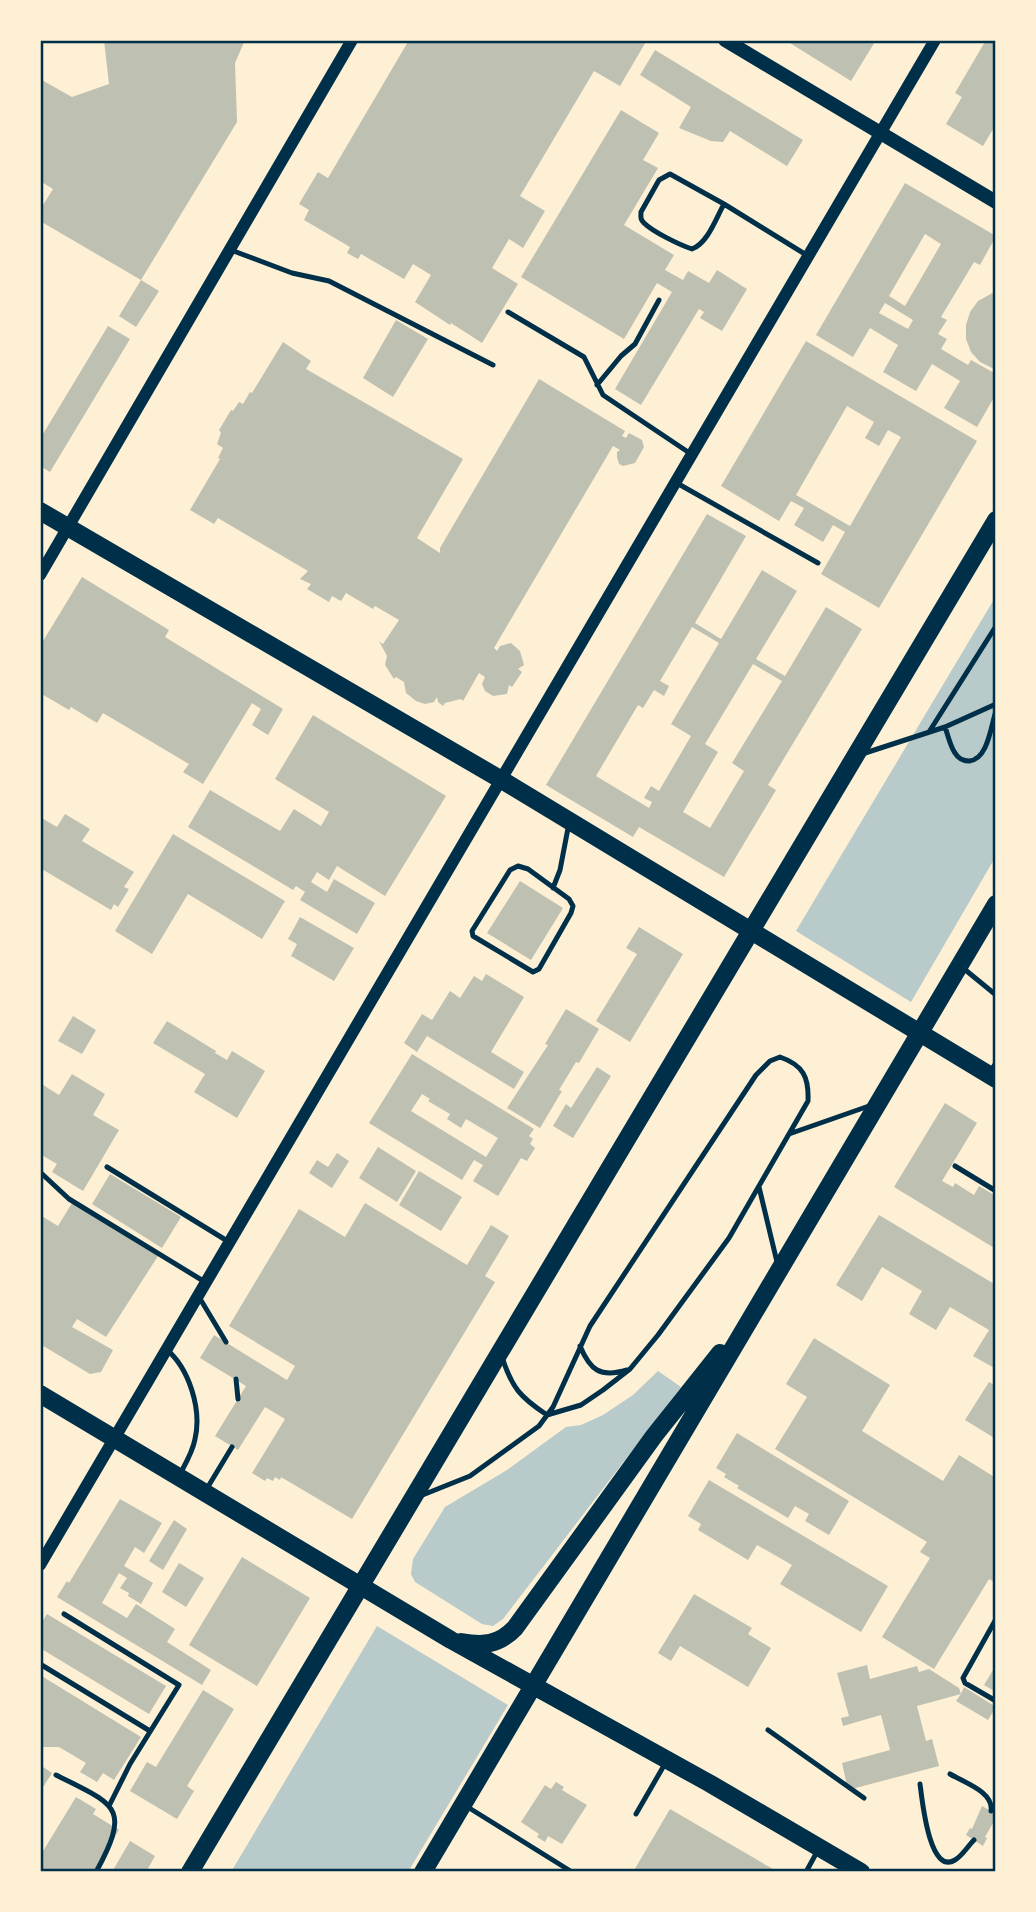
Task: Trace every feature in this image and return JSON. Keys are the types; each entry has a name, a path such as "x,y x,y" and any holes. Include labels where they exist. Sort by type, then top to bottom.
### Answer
{"main road":[{"path":"725,40 996,202"},
{"path":"40,511 500,779 919,1034 993,1072"},
{"path":"190,1872 996,520"},
{"path":"423,1872 996,904"},
{"path":"451,1640 486,1644 498,1642 515,1628 654,1436 755,1310"},
{"path":"40,1395 451,1640 534,1684 861,1872"}],"street":[{"path":"40,575 352,40"},
{"path":"40,1565 935,40"}],"lane":[{"path":"724,204 703,240 698,247 692,249 644,223 640,212 659,180 670,174 724,204 808,256"},
{"path":"231,250 292,273 329,281 494,365"},
{"path":"597,385 621,356 635,344 659,300"},
{"path":"508,312 584,358 603,395 691,454"},
{"path":"675,482 818,563"},
{"path":"929,732 996,626"},
{"path":"856,756 945,727 996,704"},
{"path":"945,727 955,754 965,761 978,758 985,747 996,711"},
{"path":"553,888 560,870 569,821"},
{"path":"519,866 528,869 553,888 573,905 539,969 533,972 473,936 472,931 510,870 519,866"},
{"path":"960,966 996,995"},
{"path":"412,1499 470,1476 539,1426 547,1415 590,1326 756,1075 770,1060 780,1056 792,1061 804,1070 808,1101 729,1238 630,1369 581,1405 547,1415"},
{"path":"789,1134 878,1103"},
{"path":"955,1166 996,1191"},
{"path":"107,1167 229,1242"},
{"path":"40,1172 69,1199 205,1282"},
{"path":"759,1187 779,1271"},
{"path":"198,1295 226,1342"},
{"path":"580,1346 587,1363 598,1371 611,1375 630,1369"},
{"path":"166,1349 181,1363 185,1371 196,1416 195,1440 179,1477"},
{"path":"500,1350 510,1382 524,1399 547,1415"},
{"path":"236,1379 238,1399"},
{"path":"205,1493 232,1447"},
{"path":"64,1614 178,1685 109,1806"},
{"path":"996,1619 963,1678 965,1683 996,1701"},
{"path":"40,1664 150,1731"},
{"path":"768,1730 864,1798"},
{"path":"636,1814 667,1760"},
{"path":"950,1774 988,1796 992,1804 991,1811"},
{"path":"56,1775 100,1797 115,1817 116,1830 96,1872"},
{"path":"919,1784 930,1840 933,1851 939,1858 948,1862 955,1860 974,1840"},
{"path":"463,1805 572,1872"},
{"path":"806,1872 820,1847"}],"shaded area":[{"path":"996,596 996,856 911,1002 796,931"},
{"path":"658,1371 681,1387 503,1619 493,1626 482,1624 415,1582 411,1574 413,1559 445,1507 507,1470 566,1427 581,1425 603,1415 633,1395"},
{"path":"377,1626 508,1705 408,1872 231,1872"}],"building":[{"path":"104,40 245,40 235,63 237,122 141,280 40,221 40,210 53,189 40,181 40,79 72,97 109,84"},
{"path":"409,40 647,40 620,86 594,71 520,196 545,211 523,248 509,239 492,268 518,284 482,343 415,302 431,275 413,264 404,279 361,254 358,259 347,253 350,247 304,220 309,210 299,204 318,172 328,178"},
{"path":"785,40 876,40 851,81"},
{"path":"986,40 996,40 996,124 983,146 946,124 962,97 955,93"},
{"path":"655,50 803,140 787,166 730,131 723,142 711,141 679,128 691,107 640,75"},
{"path":"621,110 659,133 643,160 658,168 624,225 674,255 665,270 683,280 688,271 709,283 717,270 747,289 722,331 700,318 704,312 699,309 641,405 615,389 672,292 657,283 624,339 521,277"},
{"path":"905,183 996,236 980,265 974,262 941,317 947,320 938,334 947,339 941,349 968,365 971,360 996,374 996,394 977,427 944,408 960,381 932,364 916,391 883,372 898,345 870,328 853,357 816,335","holes":["925,234 941,244 905,306 889,296","885,303 913,320 908,329 879,313"]},
{"path":"141,280 159,291 136,327 119,316"},
{"path":"996,291 996,370 980,362 971,352 966,339 966,325 970,312 978,301"},
{"path":"396,320 428,339 393,397 363,378"},
{"path":"108,326 130,339 50,472 40,466 40,439"},
{"path":"806,341 977,441 879,608 821,574 845,532 833,525 823,542 794,525 804,508 791,501 779,521 721,486","holes":["847,406 874,422 865,438 879,446 888,430 901,437 850,526 796,495"]},
{"path":"283,342 311,361 306,369 463,459 417,538 440,553 440,548 539,379 625,431 622,436 626,438 629,433 642,440 644,447 635,463 623,466 619,464 617,457 620,450 613,446 494,648 497,651 500,646 511,643 520,651 524,665 518,669 522,672 512,687 509,685 507,694 493,696 485,691 482,684 485,677 479,673 463,701 461,699 445,703 443,706 437,697 434,702 425,704 416,701 406,693 404,682 396,677 394,679 385,665 387,656 379,641 383,644 399,620 346,593 341,601 332,596 329,602 307,589 311,584 300,579 308,571 218,518 214,524 190,510 220,459 218,458 223,448 217,444 221,433 219,430 231,410 233,411 239,402 243,404 250,392 252,393"},
{"path":"707,514 746,536 695,623 721,639 762,570 797,591 756,659 785,676 826,607 862,629 768,785 776,790 724,877 639,827 633,837 546,785","holes":["692,627 719,643 671,724 691,736 659,791 651,786 644,798 652,802 649,808 596,776 638,705 643,708 654,690 664,696 669,686 660,681","753,664 782,681 732,763 744,771 710,828 683,812 718,752 705,744"]},
{"path":"82,577 169,630 165,637 283,709 268,735 252,725 261,709 252,703 203,784 183,772 189,764 103,713 97,723 40,693 40,646"},
{"path":"313,715 446,796 385,896 337,866 329,880 317,872 311,882 327,892 334,879 375,903 357,934 300,900 305,892 296,886 293,890 188,827 210,790 280,831 294,809 321,826 329,812 275,779"},
{"path":"65,814 90,829 82,841 134,872 124,887 129,889 118,907 114,904 111,910 40,868 40,817 57,827"},
{"path":"173,834 285,901 262,939 188,894 152,954 115,931"},
{"path":"520,881 563,908 531,960 487,933"},
{"path":"300,917 354,948 334,981 291,956 297,944 288,939"},
{"path":"639,927 683,954 630,1042 596,1021 637,954 626,948"},
{"path":"486,974 524,997 491,1052 524,1072 514,1089 427,1036 417,1052 404,1043 422,1014 432,1020 450,991 460,998 474,976 482,981"},
{"path":"566,1009 599,1029 559,1090 562,1091 540,1128 507,1108 548,1045 545,1044"},
{"path":"73,1016 96,1030 82,1054 58,1041"},
{"path":"167,1021 227,1060 232,1051 265,1071 237,1118 194,1092 205,1074 153,1043"},
{"path":"412,1054 534,1129 529,1136 533,1139 530,1144 535,1148 527,1161 521,1158 498,1196 473,1181 483,1165 474,1160 462,1180 369,1123","holes":["422,1094 430,1099 428,1101 450,1114 447,1119 461,1128 466,1119 498,1138 486,1157 411,1111"]},
{"path":"597,1067 611,1076 573,1138 553,1126 566,1104 571,1108"},
{"path":"72,1074 105,1094 93,1115 119,1130 83,1191 52,1172 57,1164 40,1154 40,1083 59,1095"},
{"path":"945,1103 977,1123 942,1181 953,1187 955,1183 974,1195 979,1186 996,1196 996,1249 894,1187"},
{"path":"378,1147 416,1171 397,1202 359,1178"},
{"path":"337,1153 349,1161 332,1188 309,1173 317,1160 328,1167"},
{"path":"419,1171 462,1197 441,1231 399,1205"},
{"path":"110,1174 181,1217 162,1248 92,1204"},
{"path":"72,1203 158,1256 106,1337 77,1319 72,1327 113,1350 101,1372 90,1374 40,1344 40,1215 58,1226"},
{"path":"365,1203 467,1265 491,1225 509,1236 485,1276 495,1282 352,1519 281,1477 280,1480 275,1477 273,1481 267,1478 265,1481 252,1473 285,1419 265,1407 238,1450 215,1436 246,1386 200,1358 214,1335 287,1380 295,1366 229,1326 299,1209 345,1237"},
{"path":"879,1215 996,1285 996,1369 973,1356 989,1330 950,1307 936,1330 909,1314 922,1291 882,1267 862,1301 836,1285"},
{"path":"814,1338 890,1385 862,1431 943,1481 959,1455 996,1478 996,1583 989,1579 934,1669 882,1637 930,1558 920,1552 927,1542 775,1449 807,1397 786,1384"},
{"path":"989,1382 996,1386 996,1439 965,1420"},
{"path":"737,1433 849,1501 829,1535 805,1521 809,1514 795,1506 788,1518 737,1488 739,1486 724,1477 726,1474 716,1468"},
{"path":"709,1480 888,1586 861,1632 780,1584 792,1565 757,1545 748,1560 698,1530 701,1524 688,1516"},
{"path":"120,1499 162,1523 144,1553 135,1547 124,1566 153,1583 141,1604 120,1588 127,1578 119,1573 102,1603 127,1618 136,1604 175,1629 167,1642 211,1670 202,1685 57,1597 67,1581 69,1583"},
{"path":"174,1520 187,1529 163,1570 149,1561"},
{"path":"242,1557 310,1598 257,1686 189,1645"},
{"path":"179,1563 204,1578 186,1607 162,1592"},
{"path":"694,1594 752,1628 748,1634 771,1648 748,1687 680,1646 671,1661 658,1653"},
{"path":"47,1614 166,1686 149,1714 40,1648 40,1625"},
{"path":"867,1665 870,1679 917,1666 919,1672 929,1669 959,1688 961,1694 917,1706 926,1741 932,1739 939,1766 848,1790 842,1763 890,1750 881,1715 843,1726 841,1718 849,1716 837,1673"},
{"path":"996,1665 996,1692 984,1685"},
{"path":"40,1675 141,1737 114,1780 103,1773 97,1782 80,1772 86,1763 59,1747 40,1747"},
{"path":"964,1687 996,1707 988,1720 956,1701"},
{"path":"203,1690 234,1709 187,1786 194,1791 177,1819 130,1791 147,1762 156,1767"},
{"path":"40,1765 52,1773 40,1792"},
{"path":"556,1782 564,1787 562,1790 587,1805 562,1844 548,1836 545,1842 537,1837 539,1834 521,1822 545,1785 551,1789"},
{"path":"76,1797 96,1809 93,1814 119,1830 93,1872 40,1872 40,1856"},
{"path":"982,1806 996,1814 996,1825 993,1823 983,1846 966,1835 970,1828 972,1829"},
{"path":"670,1809 778,1872 633,1872"},
{"path":"130,1841 155,1856 146,1872 112,1872"}]}
